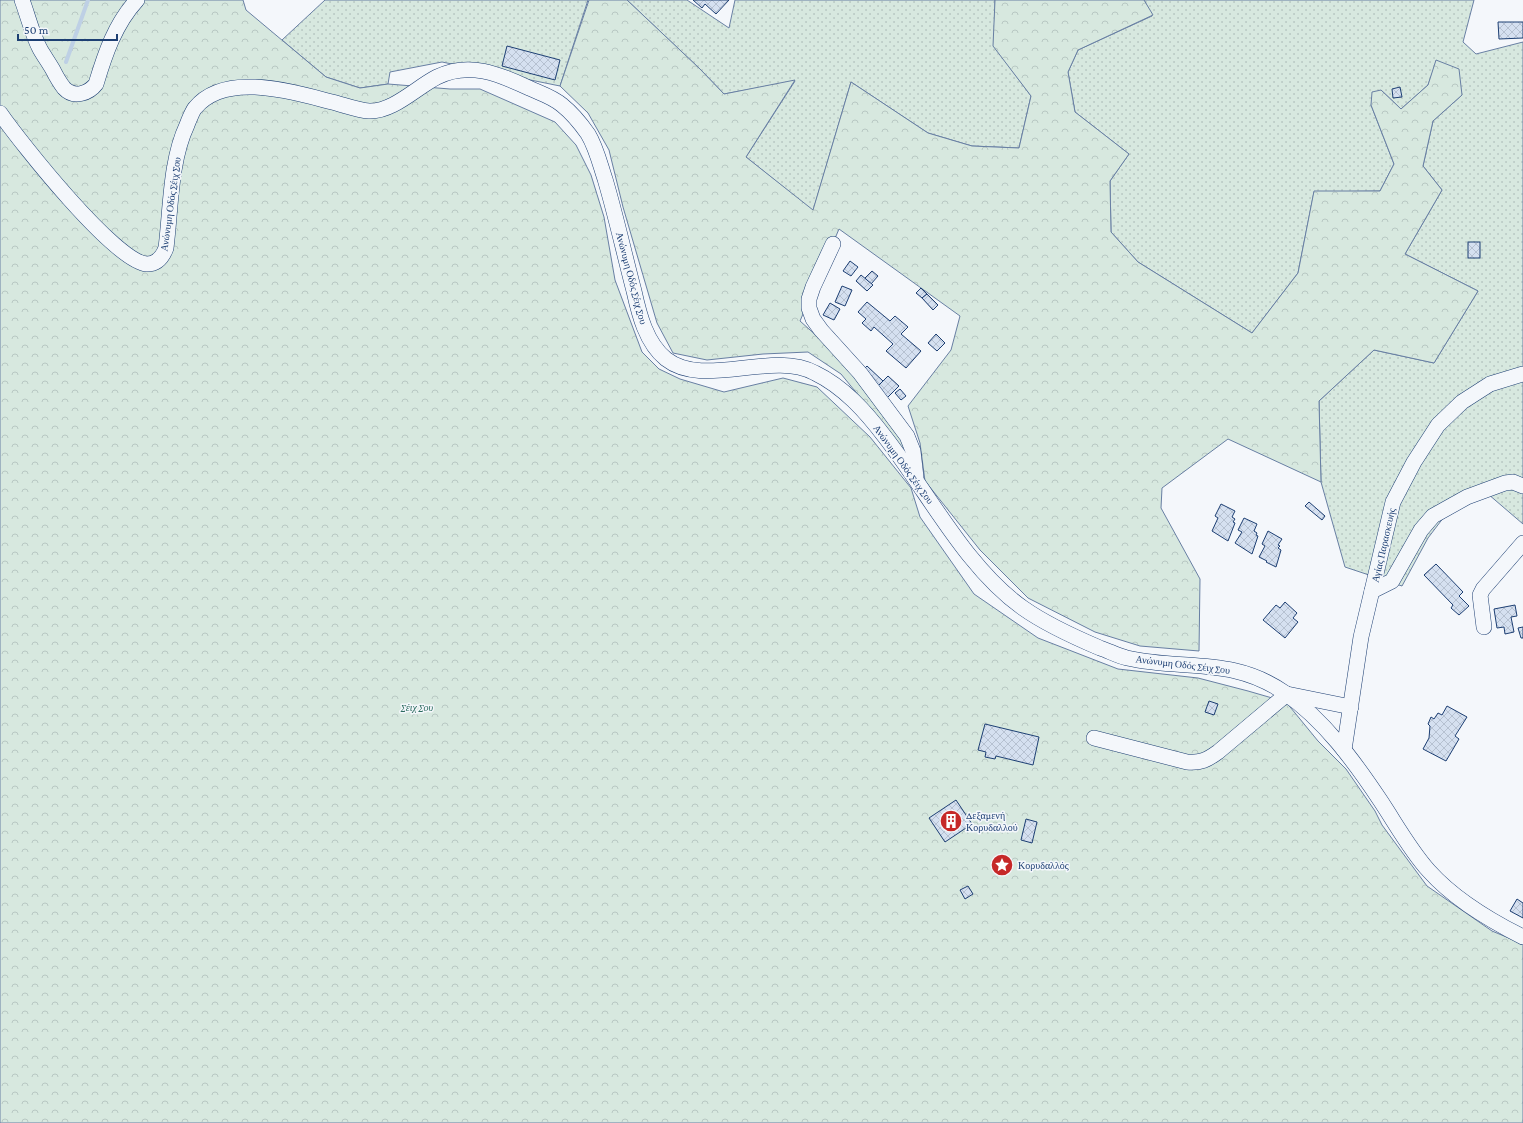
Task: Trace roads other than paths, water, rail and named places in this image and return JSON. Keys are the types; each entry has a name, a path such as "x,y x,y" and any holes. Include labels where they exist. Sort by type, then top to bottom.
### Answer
{"street":[{"path":"22,0 40,48 60,82 70,93 78,94 86,93 96,84 108,45 120,23 138,0"},
{"name":"Ανώνυμη Οδός Σέιχ Σου","path":"0,113 16,135 74,204 107,238 131,258 140,263 147,264 156,263 163,256 166,248 174,166 182,135 194,109 212,94 232,88 254,87 292,91 367,111 382,109 440,75 456,71 475,70 498,74 558,101 575,118 589,136 612,204 638,310 648,337 661,356 678,367 699,370 720,370 782,364 811,370 838,387 866,412 900,456 958,540 990,580 1021,607 1047,623 1089,643 1124,657 1161,663 1219,667 1234,670 1250,674 1287,694 1344,750 1381,801 1406,841 1429,871 1453,894 1484,915 1523,937"},
{"path":"833,244 813,287 809,299 809,308 813,319 821,330 860,373 907,436 913,451 916,480"},
{"name":"Αγίας Παρασκευής","path":"1344,750 1361,637 1393,502 1414,462 1438,425 1462,402 1490,384 1523,374"},
{"path":"1372,591 1392,581 1421,530 1433,516 1466,497 1505,483 1513,482 1523,486"},
{"path":"1484,627 1480,595 1523,543"},
{"path":"1094,738 1187,762 1196,762 1207,760 1218,752 1287,694 1351,707"}],"waterway":[{"path":"66,62 88,0"}],"place":[{"name":"Δεξαμενή Κορυδαλλού","path":"951,821"},
{"name":"Κορυδαλλός","path":"1002,865"}],"park label":[{"name":"Σέιχ Σου","path":"417,707"}]}
